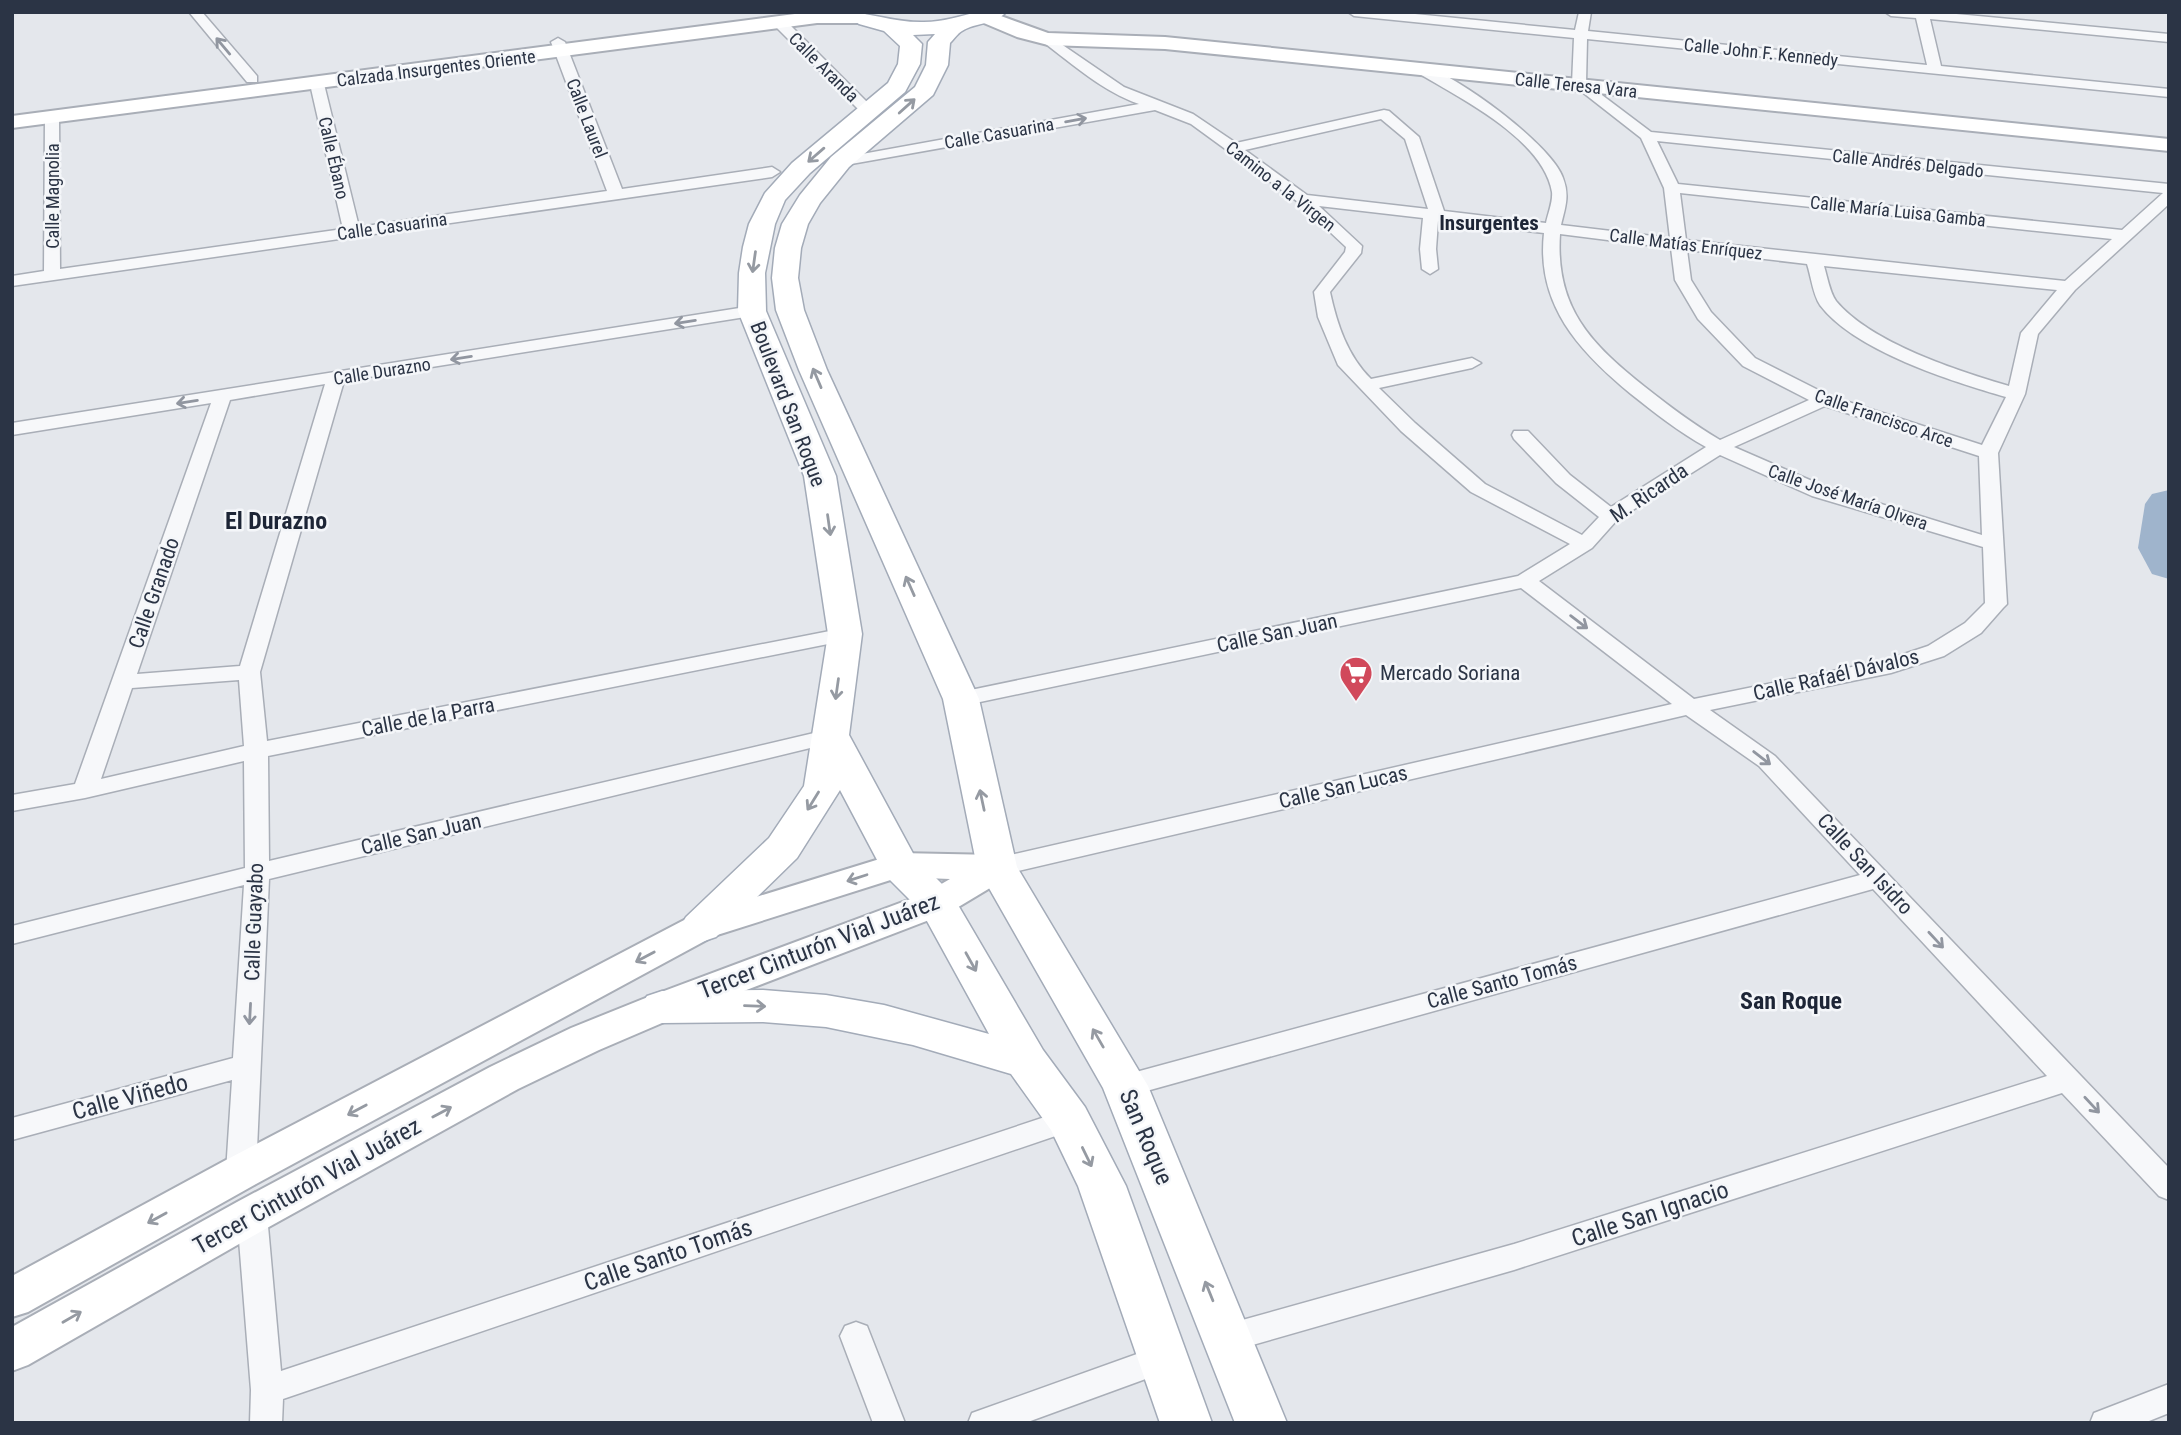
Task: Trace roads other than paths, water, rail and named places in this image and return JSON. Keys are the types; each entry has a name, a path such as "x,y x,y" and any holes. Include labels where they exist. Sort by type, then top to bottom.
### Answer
{"main road":[{"name":"Calzada Insurgentes Oriente","path":"12,122 317,83 783,17 855,15"},
{"path":"855,15 890,26 934,28 991,15"},
{"name":"Calle Teresa Vara","path":"991,15 1024,33 1048,39 1165,43 2169,145"},
{"name":"Boulevard San Roque","path":"956,25 939,42 937,65 925,90 840,162 809,201 795,224 788,248 785,278 790,310 818,383 961,699 997,867"},
{"name":"Boulevard San Roque","path":"701,927 783,848 823,787 845,635 820,476 752,311 752,273 762,224 774,198 801,168 897,87 909,64 911,44 890,26"},
{"name":"Calzada Insurgentes Oriente","path":"12,109 251,79 560,47"},
{"path":"831,736 899,865 937,903 1027,1062 1069,1120 1102,1186 1186,1423"},
{"name":"Tercer Cinturón Vial Juárez","path":"12,1298 241,1172 701,927 899,865 997,867"},
{"name":"Tercer Cinturón Vial Juárez","path":"12,1351 252,1215 504,1078 585,1039 662,1007 937,903 997,867"},
{"name":"San Roque","path":"997,867 1125,1086 1261,1423"},
{"path":"662,1007 798,1008 864,1017 928,1032 1027,1062"}],"street":[{"path":"195,12 251,79"},
{"name":"Calle John F. Kennedy","path":"1354,12 2169,93"},
{"path":"1500,27 1505,12"},
{"path":"1579,84 1581,34 1585,12"},
{"path":"1892,12 2169,38"},
{"path":"1922,15 1935,69"},
{"name":"Calle Aranda","path":"783,17 869,112"},
{"name":"Camino a la Virgen","path":"1048,39 1116,89 1179,111 1234,148 1303,199 1354,246 1349,259 1328,281 1322,292 1327,317 1347,365 1408,427 1478,488 1585,544"},
{"name":"Calle Laurel","path":"560,47 616,194"},
{"name":"Calle José María Olvera","path":"1423,70 1510,125 1546,162 1557,181 1560,195 1552,228 1553,275 1561,304 1577,331 1608,367 1652,402 1719,447 1791,481 1993,544"},
{"name":"Calle Ébano","path":"317,83 352,232"},
{"name":"Calle Francisco Arce","path":"1579,84 1647,136 1672,188 1683,281 1704,315 1749,362 1824,400 1989,453"},
{"name":"Calle Casuarina","path":"840,162 1158,105"},
{"path":"1234,148 1384,114 1412,137 1435,216 1428,249 1430,269"},
{"name":"Calle Magnolia","path":"52,117 52,275"},
{"name":"Calle Andrés Delgado","path":"1647,136 2169,190"},
{"name":"Calle Casuarina","path":"12,281 772,172"},
{"name":"Calle María Luisa Gamba","path":"1672,188 2124,234"},
{"name":"Calle Rafaél Dávalos","path":"1690,707 1891,666 1936,651 1973,628 1996,604 1989,453 2016,394 2030,333 2069,286 2169,196"},
{"name":"Calle Matías Enríquez","path":"1303,199 1814,260 2069,286"},
{"path":"1814,260 1827,302 1866,336 1958,377 2016,394"},
{"name":"Calle Durazno","path":"12,429 752,311"},
{"path":"1366,386 1472,363"},
{"name":"Calle Guayabo","path":"241,1172 257,873 256,751 249,672 336,379"},
{"name":"Calle Granado","path":"85,790 222,397"},
{"name":"M. Ricarda","path":"1585,544 1610,516 1719,447 1824,400"},
{"path":"1521,435 1563,479 1610,516"},
{"name":"Calle San Juan","path":"961,699 1525,581 1585,544"},
{"name":"Calle San Isidro","path":"1525,581 1690,707 1767,761 2169,1188"},
{"name":"Calle de la Parra","path":"12,803 85,790 256,751 845,635"},
{"path":"122,682 249,672"},
{"name":"Calle San Lucas","path":"997,867 1690,707"},
{"name":"Calle San Juan","path":"12,935 257,873 831,736"},
{"name":"Calle Santo Tomás","path":"1125,1086 1878,878"},
{"name":"Calle Viñedo","path":"12,1129 248,1065"},
{"name":"Calle San Ignacio","path":"1228,1338 1514,1257 2069,1080"},
{"name":"Calle Santo Tomás","path":"267,1390 1069,1120"},
{"path":"252,1215 267,1390 266,1423"},
{"path":"856,1336 889,1423"},
{"path":"984,1423 1162,1359"},
{"path":"2106,1423 2169,1398"}],"waterway":[{"path":"2169,504 2162,548 2169,564"}],"place":[{"name":"Mercado Soriana","path":"1356,703"}],"district":[{"name":"Insurgentes","path":"1489,223"},
{"name":"El Durazno","path":"276,521"},
{"name":"San Roque","path":"1791,1001"}]}
